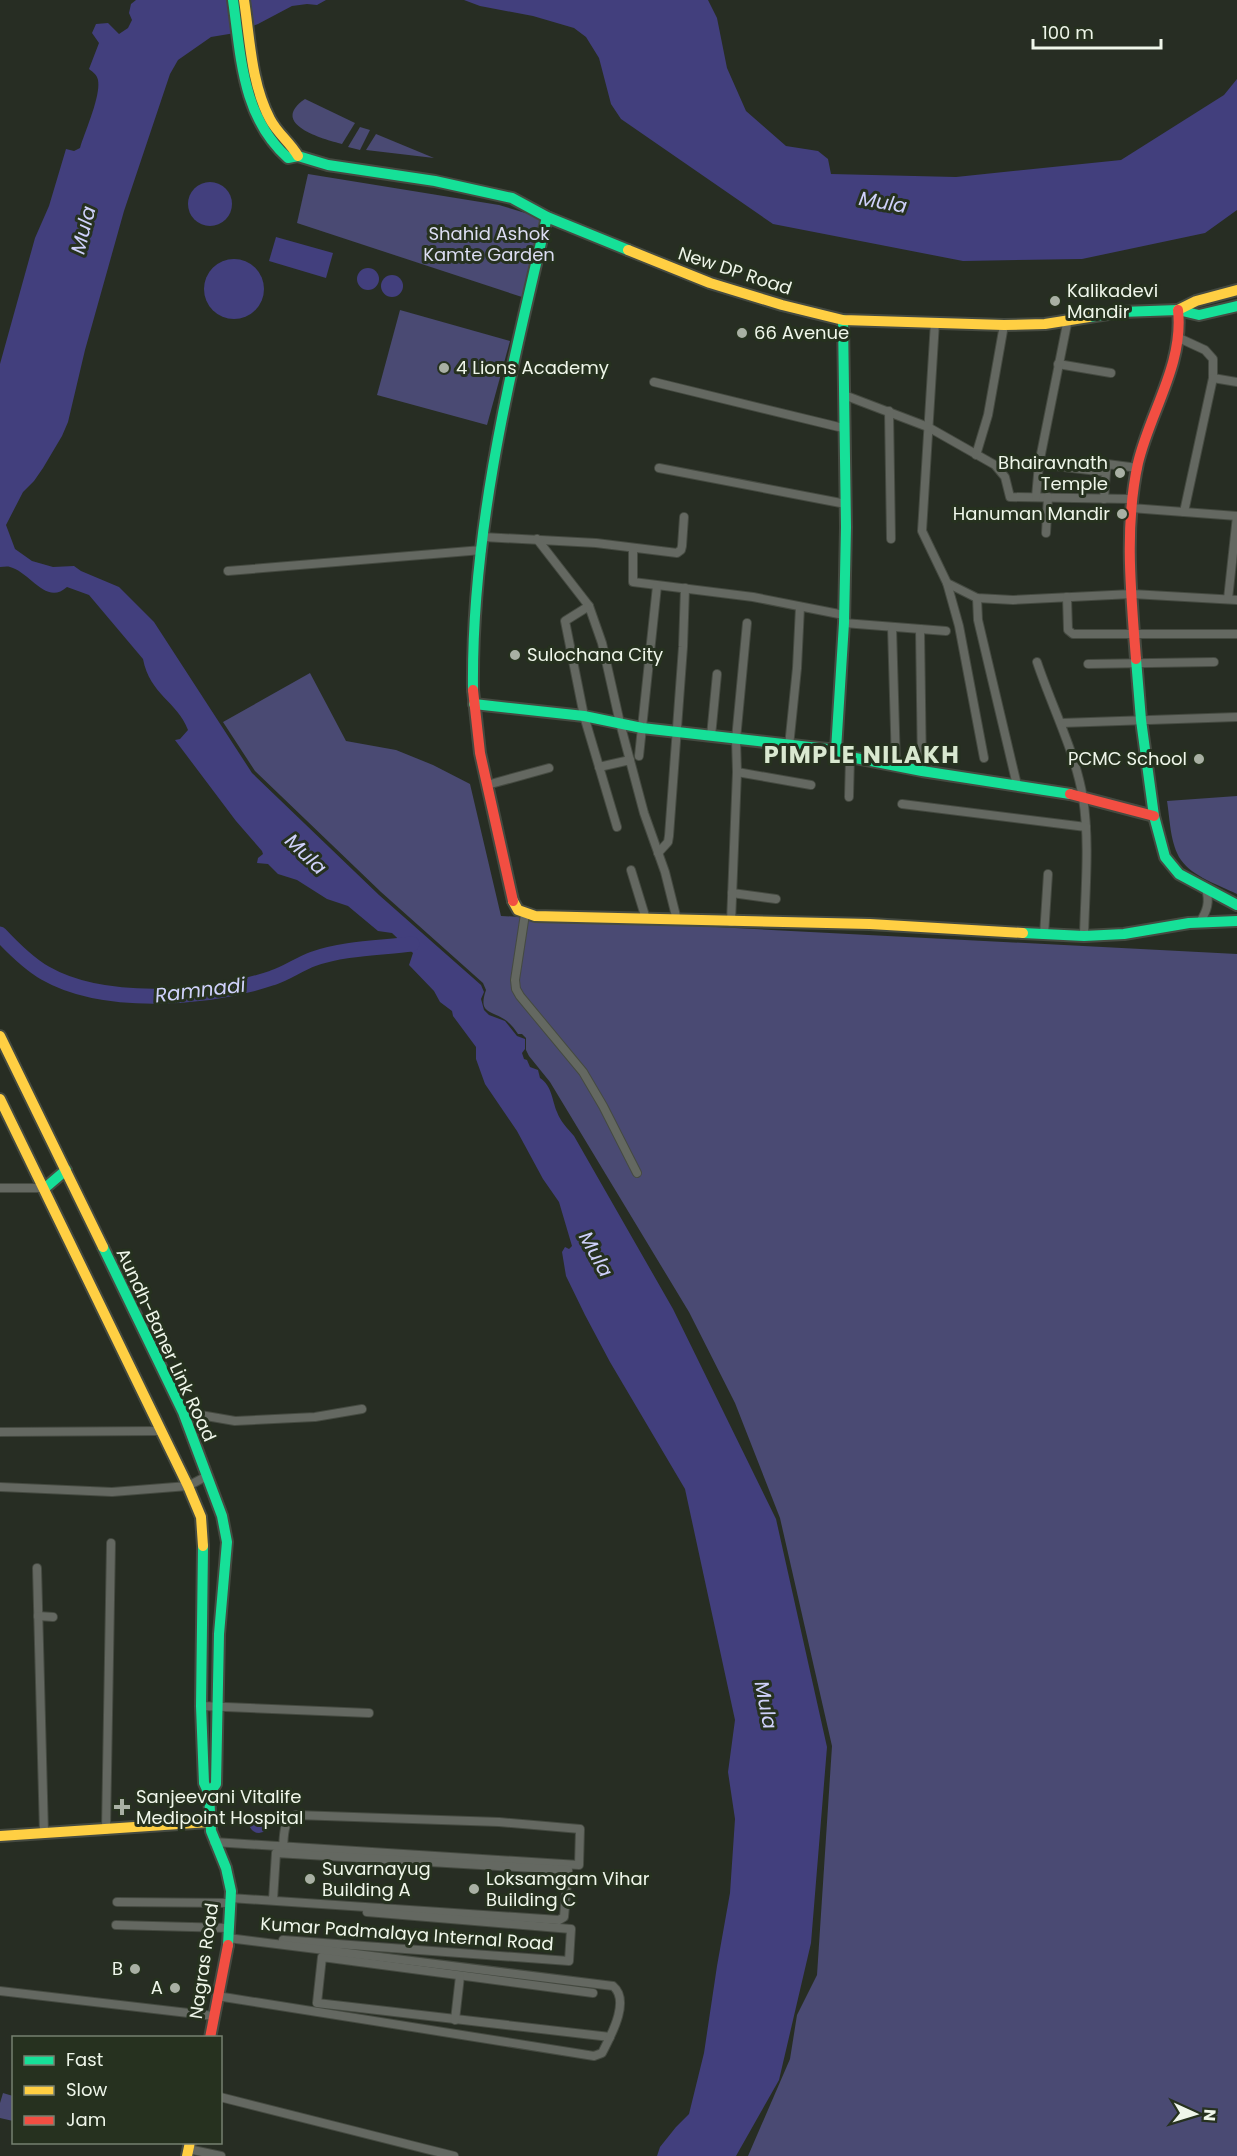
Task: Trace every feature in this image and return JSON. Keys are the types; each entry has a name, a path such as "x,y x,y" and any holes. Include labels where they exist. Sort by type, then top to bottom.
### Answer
{"street":[{"path":"233,0 253,86"},
{"path":"244,0 253,86"},
{"name":"New DP Road","path":"253,86 254,113 265,135 288,158 297,156 328,165 435,181 512,198 547,217 710,283 782,305 843,320 1004,325 1045,324 1121,312 1178,310 1199,315 1237,306"},
{"path":"547,217 510,381 483,537 475,637 474,704 482,764 512,899 518,910 535,916 870,924 1084,936 1124,934 1200,922 1237,921"},
{"name":"New DP Road","path":"1178,310 1196,301 1237,290"},
{"path":"1178,310 1179,338 1138,468 1131,504 1132,594 1136,662 1154,816 1165,857 1179,874 1237,905"},
{"path":"836,750 844,619 846,504 844,395 840,372 843,320"},
{"path":"1036,497 1039,464 1068,320"},
{"path":"935,322 922,531 947,583 959,626 984,758"},
{"path":"976,455 988,415 1004,325"},
{"path":"1179,338 1205,350 1213,359 1213,378 1184,512"},
{"path":"1058,364 1111,373"},
{"path":"1213,378 1237,382"},
{"path":"654,382 843,428"},
{"path":"844,395 928,428 995,465 1005,477 1010,497 1104,499 1184,512 1237,516 1228,600"},
{"path":"888,411 891,539"},
{"path":"1039,464 1106,472"},
{"path":"1104,499 1107,464 1138,468"},
{"path":"659,468 846,504"},
{"path":"1046,533 1048,497"},
{"path":"483,537 596,543 680,552 684,517"},
{"path":"537,539 589,606 602,643 644,813 677,920"},
{"path":"633,548 633,582 753,597 844,619 892,627 946,631"},
{"path":"228,571 482,550"},
{"path":"947,583 977,598 1013,600 1132,594 1237,600"},
{"path":"639,756 657,586"},
{"path":"658,853 668,842 669,836 683,647 685,588"},
{"path":"1067,597 1070,633 1237,633"},
{"path":"977,598 978,620 1017,785"},
{"path":"589,606 565,621 584,716 617,827"},
{"path":"789,746 797,668 800,607"},
{"path":"731,922 737,772 736,739 747,623"},
{"path":"892,627 896,765"},
{"path":"920,629 922,771"},
{"path":"1037,662 1061,723 1082,796 1086,827 1084,936"},
{"path":"1088,664 1214,662"},
{"path":"711,736 717,674"},
{"path":"474,704 584,716 642,728 836,750 850,757 922,771 1082,796 1154,816"},
{"path":"1061,723 1237,717"},
{"path":"849,797 850,757"},
{"path":"599,767 630,760"},
{"path":"487,785 549,768"},
{"path":"737,772 811,785"},
{"path":"902,804 1086,827"},
{"path":"631,870 646,919"},
{"path":"1044,935 1048,874"},
{"path":"1200,922 1208,907 1209,897 1206,889"},
{"path":"732,893 776,899"},
{"path":"525,914 515,980 516,989 583,1072 637,1173"},
{"name":"Aundh-Baner Link Road","path":"0,1036 183,1412 222,1516 227,1542 219,1634 216,1784 210,1792 209,1822"},
{"name":"Aundh-Baner Link Road","path":"0,1099 45,1188 201,1517 203,1541 201,1706 204,1783 210,1792"},
{"path":"0,1188 45,1188 66,1170"},
{"path":"183,1412 235,1421 315,1417 362,1409"},
{"path":"0,1432 161,1431"},
{"path":"0,1487 112,1492 188,1486 207,1476"},
{"path":"106,1830 111,1543"},
{"path":"37,1568 44,1834"},
{"path":"38,1616 53,1617"},
{"path":"201,1706 369,1713"},
{"path":"214,1842 283,1848 579,1865 580,1829 499,1822 296,1815 291,1816 286,1823 283,1848"},
{"path":"0,1836 209,1822"},
{"name":"Nagras Road","path":"209,1822 214,1842 228,1874 231,1900 228,1934 210,2036"},
{"path":"117,1902 273,1900 559,1920 564,1917 568,1870 276,1853 273,1900"},
{"name":"Kumar Padmalaya Internal Road","path":"228,1934 569,1961 571,1929 231,1900"},
{"path":"116,1925 228,1934 613,1986 618,1993 619,2016 602,2053 594,2056 217,1996"},
{"path":"593,1993 322,1957 317,2003 610,2037"},
{"path":"455,2020 460,1976"},
{"path":"0,1991 214,2016"},
{"path":"222,2098 454,2156"},
{"path":"188,2149 221,2156"}],"green space":[{"path":"305,99 355,123 342,144 312,134 295,123 292,116 295,108"},
{"path":"360,127 370,130 360,150 348,147"},
{"path":"376,134 434,158 366,150"},
{"name":"Shahid Ashok Kamte Garden","path":"308,174 499,205 542,218 522,297 297,223"},
{"name":"4 Lions Academy","path":"400,310 510,341 487,425 377,395"},
{"path":"310,673 346,741 396,750 433,765 470,784 501,916 1237,954 1237,2156 748,2156 790,2059 797,2015 817,1975 832,1746 780,1518 735,1403 689,1312 550,1082 529,1056 526,1050 526,1038 518,1034 506,1021 484,1007 486,990 483,983 381,892 255,771 223,722"},
{"path":"1237,796 1237,894 1199,876 1181,860 1173,839 1167,801"},
{"path":"3,2093 12,2096 12,2121 0,2118"}],"water":[{"name":"Mula","path":"136,0 326,0 317,5 292,6 235,33 211,37 178,60 170,74 124,211 85,350 68,422 43,468 23,492 6,525 15,549 32,561 53,567 74,566 119,587 154,622 252,773 379,895 481,985 484,992 481,999 484,1010 489,1015 505,1021 517,1036 525,1039 525,1049 522,1053 524,1059 530,1067 538,1070 540,1078 547,1085 560,1119 574,1136 673,1309 776,1519 827,1747 811,1943 779,2080 736,2156 657,2156 660,2147 689,2114 704,2053 730,1893 735,1819 728,1772 735,1720 685,1489 610,1362 566,1276 562,1252 565,1247 569,1249 572,1246 559,1202 543,1179 517,1131 485,1084 476,1059 476,1047 453,1016 452,1011 440,1002 434,991 409,965 413,953 392,933 378,931 348,906 327,899 297,880 278,874 268,864 257,863 258,858 263,854 262,851 236,821 175,740 180,739 188,730 183,720 151,681 143,659 89,595 67,587 52,593 38,586 17,570 0,567 0,364 35,238 49,206 66,149 74,151 80,148 95,104 98,80 89,69 99,43 92,33 96,24 108,23 119,34 128,28 132,20 129,13 131,4"},
{"name":"Mula","path":"464,0 708,0 717,18 727,68 746,111 786,146 818,151 828,159 831,174 956,177 1121,160 1224,95 1237,79 1237,210 1205,233 1082,259 963,261 773,224 621,119 611,104 599,58 586,37 574,28 533,16 480,6"},
{"path":"210,182 225,189 232,204 225,219 210,226 195,219 188,204 195,189"},
{"path":"276,237 333,253 326,278 269,261"},
{"path":"228,259 240,259 251,264 259,272 264,289 262,301 251,314 240,319 228,319 217,314 209,306 204,295 204,283 209,272 217,264"},
{"path":"368,268 378,275 379,279 372,289 368,290 358,283 357,279 364,269"},
{"path":"392,275 402,282 403,286 396,296 392,297 382,290 381,286 388,276"},
{"path":"259,1813 266,1816 269,1823 266,1830 259,1833 252,1830 249,1823 252,1816"}],"waterway":[{"name":"Ramnadi","path":"0,934 33,965 69,984 96,991 157,996 218,991 277,976 325,955 350,950 412,944"}],"traffic: fast":[{"path":"233,0 242,64 252,105 273,142 288,158 298,156 328,165 435,181 512,198 547,217 628,250"},
{"path":"473,690 474,630 486,511 507,392 547,217"},
{"path":"1089,317 1121,312 1178,310 1199,315 1237,306"},
{"path":"836,750 844,623 846,527 843,320"},
{"path":"1136,659 1141,720 1154,816 1165,857 1179,874 1237,905"},
{"path":"474,704 584,716 642,728 836,750 850,757 922,771 1070,794"},
{"path":"1023,933 1084,936 1124,934 1189,923 1237,921"},
{"path":"45,1188 66,1170"},
{"path":"103,1247 183,1412 222,1516 227,1542 219,1634 216,1784 210,1792"},
{"path":"203,1546 201,1706 204,1783 209,1794 211,1831 226,1868 231,1891 228,1945"}],"traffic: slow":[{"path":"244,0 252,61 259,91 273,124 298,156"},
{"path":"628,250 710,283 782,305 843,320 1004,325 1045,324 1089,317"},
{"path":"1178,310 1196,301 1237,290"},
{"path":"513,901 518,910 535,916 870,924 1023,933"},
{"path":"0,1036 103,1247"},
{"path":"0,1099 188,1486 201,1517 203,1546"},
{"path":"0,1836 209,1822"},
{"path":"187,2156 190,2144"}],"traffic: jam":[{"path":"1136,659 1130,561 1131,511 1143,444 1165,388 1176,350 1178,310"},
{"path":"473,690 480,753 513,901"},
{"path":"1070,794 1154,816"},
{"path":"210,2036 228,1945"}],"place":[{"name":"Kalikadevi Mandir","path":"1055,301"},
{"name":"66 Avenue","path":"742,333"},
{"name":"4 Lions Academy","path":"444,368"},
{"name":"Bhairavnath Temple","path":"1120,473"},
{"name":"Hanuman Mandir","path":"1122,514"},
{"name":"Sulochana City","path":"515,655"},
{"name":"PCMC School","path":"1199,759"},
{"name":"Sanjeevani Vitalife Medipoint Hospital","path":"122,1807"},
{"name":"Suvarnayug Building A","path":"310,1879"},
{"name":"Loksamgam Vihar Building C","path":"474,1889"},
{"name":"B","path":"135,1969"},
{"name":"A","path":"175,1988"}],"district":[{"name":"PIMPLE NILAKH","path":"862,755"}]}
